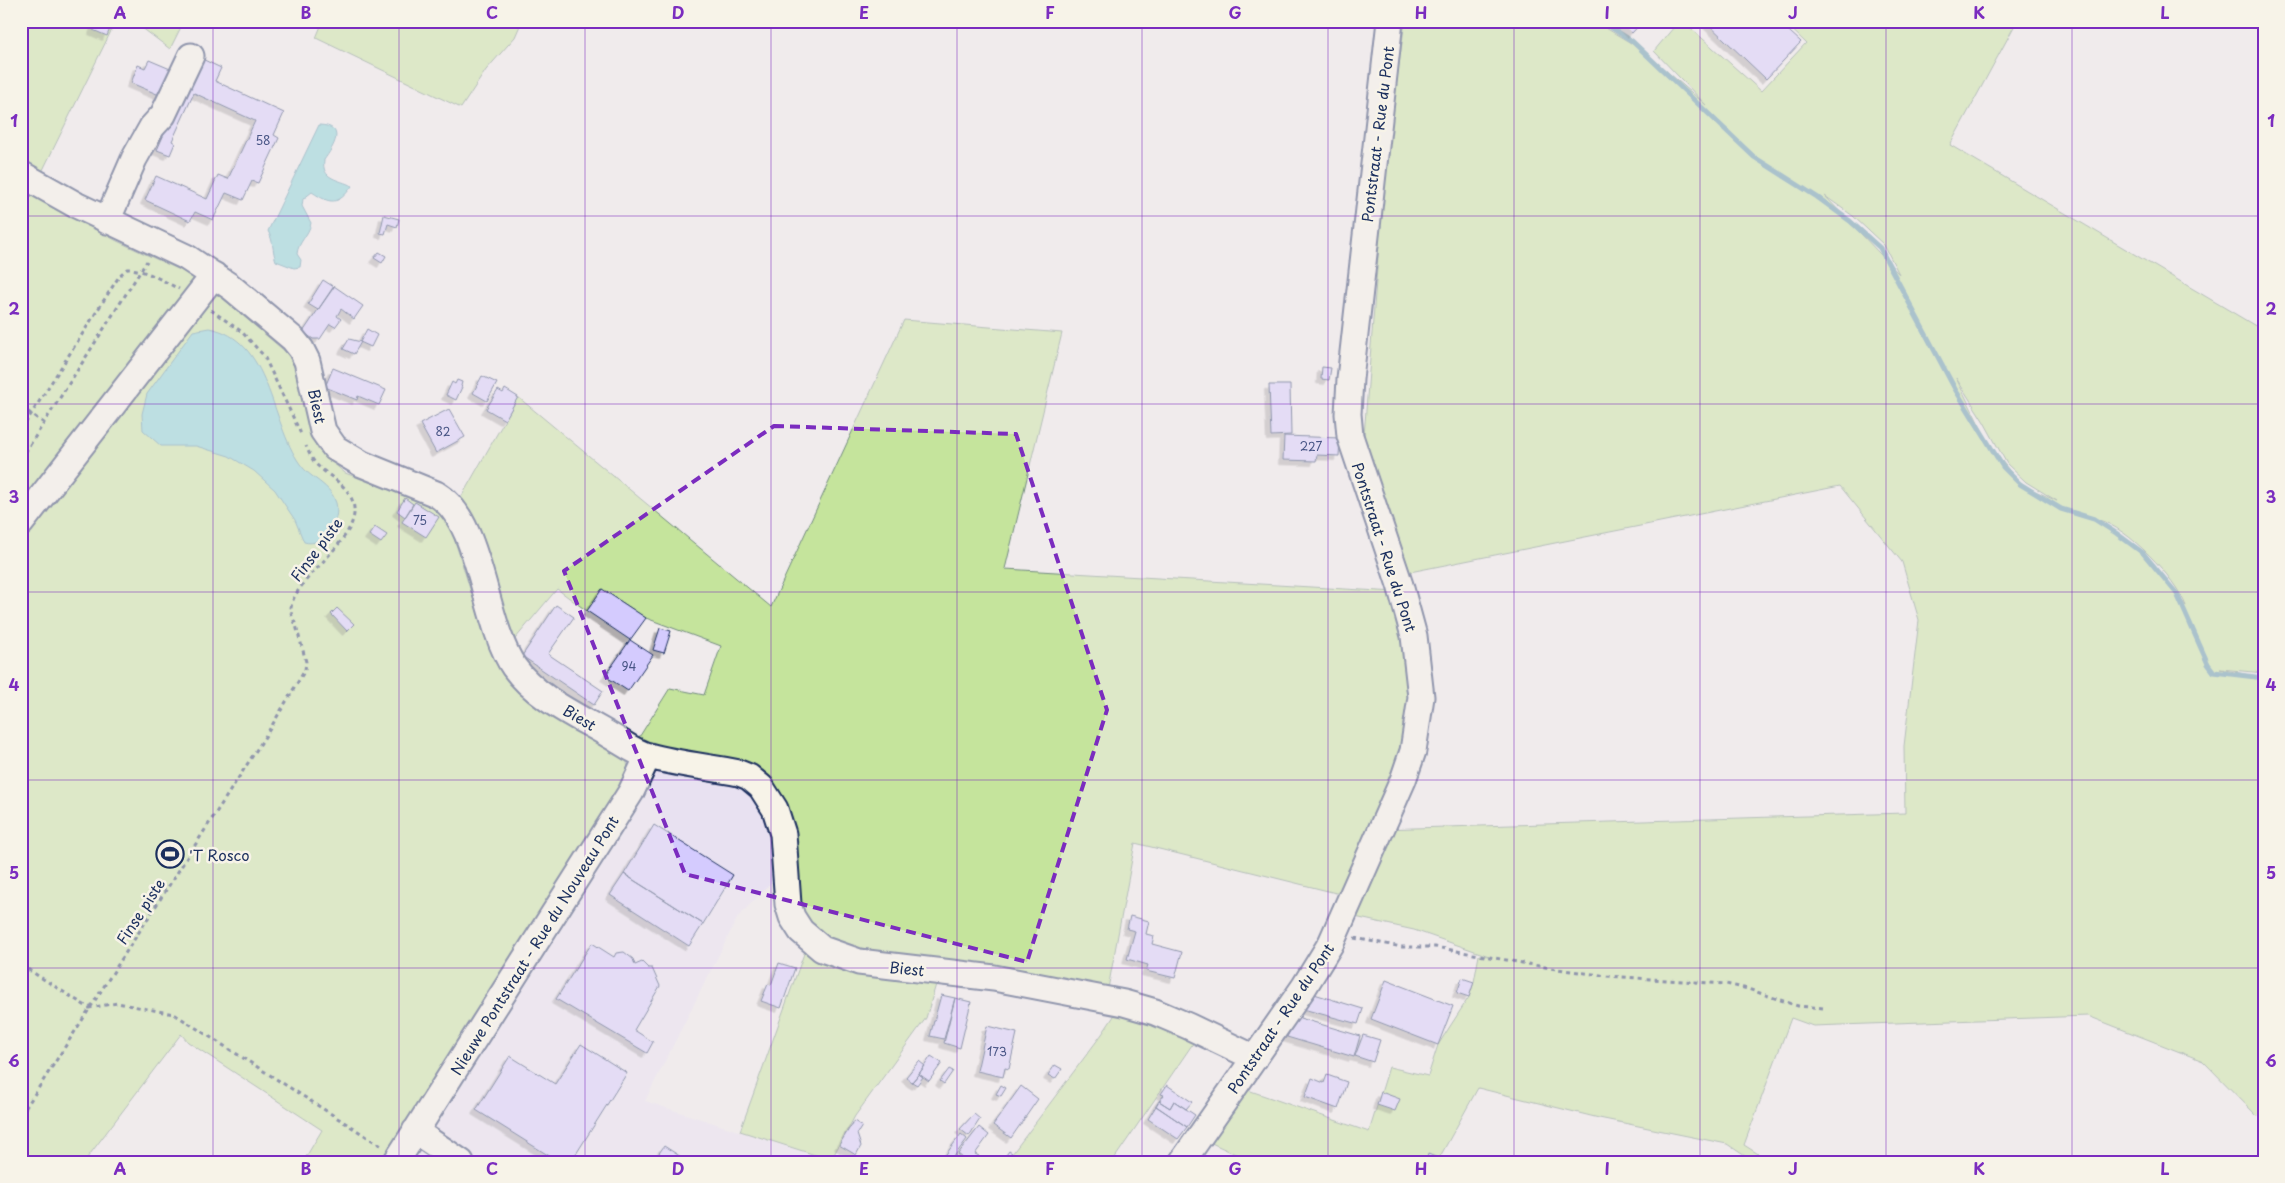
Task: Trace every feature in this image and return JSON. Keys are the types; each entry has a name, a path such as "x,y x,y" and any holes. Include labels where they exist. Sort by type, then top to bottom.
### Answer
{"street":[{"name":"Pontstraat - Rue du Pont","path":"1182,1162 1304,987 1336,933 1414,751 1421,697 1414,636 1400,585 1360,470 1350,436 1348,414 1356,320 1390,21"},
{"path":"107,221 134,160 152,127 163,115 191,56"},
{"name":"Biest","path":"21,174 107,221 193,261 214,275 282,330 301,349 307,361 323,431 336,448 362,464 436,494 452,506 466,533 500,641 519,673 554,702 648,756 739,773 750,778 761,787 775,809 781,827 788,904 792,917 801,931 822,949 859,962 994,978 1124,1004 1155,1012 1254,1058"},
{"path":"21,523 214,275"},
{"name":"Nieuwe Pontstraat - Rue du Nouveau Pont","path":"398,1159 631,792 648,756"},
{"path":"415,1132 461,1162"}],"path":[{"path":"21,459 157,244"},
{"path":"21,430 120,275 127,269 140,272"},
{"name":"Finse piste","path":"21,1115 268,732 305,670 306,662 291,610 294,596 345,535 353,520 355,509 350,494 311,457 264,356 242,332 196,300 156,277 140,272"},
{"path":"21,407 44,423"},
{"path":"1336,933 1347,937 1402,947 1435,947 1550,968 1607,976 1726,984 1748,989 1798,1006 1824,1008"},
{"path":"21,965 90,1008 117,1003 174,1014 398,1159"}],"highlighted area":[{"path":"774,426 1016,434 1107,710 1027,962 685,874 564,571"}],"shaded area":[{"path":"625,752 743,786 765,810 773,852 774,880 738,917 645,1101 835,1162 377,1162"}],"green space":[{"path":"21,21 116,21 40,176 21,167"},
{"path":"133,21 184,21 170,49"},
{"path":"323,21 522,21 515,37 486,70 461,108 316,38"},
{"path":"1405,21 1594,21 1641,49 1706,105 1654,51 1679,21 1683,21 1761,91 1806,43 1783,21 2017,21 1950,145 2264,331 2264,673 2220,669 2264,678 2264,1115 2257,1116 2203,1061 2088,1016 1813,1026 1791,1018 1744,1145 1771,1162 1754,1162 1727,1144 1599,1118 1478,1088 1437,1162 1253,1162 1207,1141 1242,1088 1369,1132 1389,1067 1428,1076 1438,1045 1469,997 1479,955 1489,956 1414,930 1355,917 1340,894 1135,843 1107,994 846,953 806,927 771,786 661,753 638,739 670,688 704,695 721,646 646,618 602,589 587,611 557,589 510,645 459,501 518,397 771,607 904,320 1062,333 1005,569 1396,592 1410,653 1414,734 1381,829 1905,813 1904,746 1919,620 1902,562 1840,486 1410,572 1364,436 1385,166","holes":["1825,196 1853,216 1884,245 1899,274","1956,378 1984,422 2007,464 2026,482 2057,501 2020,484 1990,446","2099,520 2123,533 2149,555 2172,581 2186,606 2143,553"]},
{"name":"'T Rosco","path":"21,189 117,241 195,277 288,354 297,373 312,438 319,451 345,473 399,493 417,495 442,508 449,522 487,643 494,642 626,757 629,774 385,1162 303,1162 322,1130 188,1042 181,1034 84,1162 21,1162"},
{"path":"806,948 937,981 926,1018 855,1116 831,1160 740,1131"},
{"path":"1118,1010 1194,1042 1112,1162 1006,1162 1102,1034"}],"water":[{"path":"319,125 328,126 336,133 334,143 324,160 325,172 332,178 352,186 338,200 329,201 312,192 303,199 302,206 311,223 297,254 301,260 300,267 294,268 276,261 268,231"},
{"path":"209,328 229,335 245,348 257,365 290,447 300,464 309,474 325,486 333,496 337,510 336,518 329,532 318,541 304,542 295,520 275,490 254,471 229,456 196,446 161,446 143,430 142,414 147,394 193,331"}],"building":[{"path":"96,21 113,21 107,36 93,30"},
{"path":"1620,21 1643,21 1632,33"},
{"path":"1705,21 1778,21 1801,42 1766,79"},
{"path":"198,57 221,68 215,81 284,113 274,135 279,138 258,183 252,181 243,200 226,193 213,220 195,212 190,221 145,200 156,176 207,199 218,175 228,179 255,121 194,93 172,141 175,143 170,155 157,150"},
{"path":"149,60 175,71 164,97 131,83 138,65 145,68"},
{"path":"384,215 399,219 397,227 388,224 385,234 380,233"},
{"path":"379,252 386,256 382,263 374,258"},
{"path":"323,280 334,287 318,310 308,304"},
{"path":"334,286 363,306 354,319 341,309 337,316 341,319 335,327 330,324 320,339 313,339 303,332"},
{"path":"367,329 377,335 371,347 360,342"},
{"path":"349,339 361,342 354,354 343,349"},
{"path":"1322,367 1331,368 1329,380 1321,379"},
{"path":"333,368 386,390 379,405 358,396 357,400 325,387"},
{"path":"482,376 497,383 487,401 473,393"},
{"path":"457,380 462,382 462,387 456,400 446,395 452,382 455,384"},
{"path":"1269,385 1290,385 1291,435 1271,436"},
{"path":"505,389 518,397 505,420 486,409 498,390 503,393"},
{"path":"449,409 465,437 436,453 420,424"},
{"path":"1284,436 1340,438 1339,456 1317,455 1316,461 1283,460"},
{"path":"405,498 413,504 405,517 397,511"},
{"path":"415,502 439,517 426,537 402,522"},
{"path":"375,527 387,535 381,543 369,535"},
{"path":"602,589 646,618 630,640 587,611"},
{"path":"556,605 574,617 548,654 603,691 594,705 522,656"},
{"path":"337,608 354,624 347,631 331,614"},
{"path":"660,628 671,631 664,653 653,650"},
{"path":"630,640 653,655 628,691 605,676"},
{"path":"654,825 733,875 703,924 624,874"},
{"path":"624,874 703,924 689,946 610,895"},
{"path":"1130,916 1149,921 1146,934 1154,936 1152,944 1182,952 1175,978 1146,971 1148,965 1127,959 1135,931 1127,929"},
{"path":"592,943 614,957 616,953 624,952 633,959 635,965 642,962 648,968 652,968 660,986 634,1030 653,1042 647,1053 556,999"},
{"path":"779,963 795,968 781,1008 761,1001 768,984 771,985"},
{"path":"1462,978 1474,982 1469,997 1457,993"},
{"path":"1386,980 1453,1006 1438,1045 1371,1019"},
{"path":"1311,993 1363,1009 1358,1024 1303,1009"},
{"path":"941,995 955,998 944,1039 930,1036"},
{"path":"955,998 971,1002 960,1048 944,1043"},
{"path":"1300,1018 1360,1036 1354,1057 1287,1037 1295,1019"},
{"path":"987,1026 1017,1033 1009,1069 1005,1068 1003,1077 977,1071"},
{"path":"1363,1035 1380,1040 1373,1062 1355,1056"},
{"path":"581,1044 627,1073 571,1162 559,1162 476,1110 510,1056 555,1084"},
{"path":"931,1056 942,1063 929,1081 919,1074"},
{"path":"919,1061 925,1066 912,1082 906,1077"},
{"path":"1055,1065 1062,1069 1055,1079 1048,1075"},
{"path":"949,1069 953,1071 944,1084 940,1081"},
{"path":"919,1074 923,1077 917,1085 912,1082"},
{"path":"1327,1075 1347,1082 1338,1109 1305,1097 1312,1078 1324,1083"},
{"path":"1001,1085 1006,1088 1001,1096 996,1094"},
{"path":"1167,1085 1192,1102 1186,1109 1174,1101 1170,1108 1159,1101 1164,1095 1161,1094"},
{"path":"1021,1086 1038,1099 1011,1138 993,1125"},
{"path":"1381,1092 1400,1099 1395,1111 1377,1105"},
{"path":"1159,1101 1170,1108 1174,1101 1195,1115 1187,1127 1156,1106"},
{"path":"1156,1106 1187,1127 1178,1139 1148,1119"},
{"path":"974,1114 980,1119 969,1136 960,1129"},
{"path":"854,1121 862,1126 857,1134 861,1146 856,1155 839,1145"},
{"path":"979,1127 989,1135 975,1154 979,1156 974,1162 968,1162 958,1154"},
{"path":"961,1134 967,1139 950,1162 944,1157"},
{"path":"664,1146 689,1162 653,1162"},
{"path":"1009,1151 1012,1153 1006,1162 1001,1162"},
{"path":"1428,1154 1438,1158 1437,1162 1426,1162"}],"waterway":[{"path":"1601,21 1632,41 1754,157 1817,197 1850,221 1880,248 1955,389 2003,467 2020,484 2061,509 2094,519 2143,553 2177,594 2208,664 2214,672 2264,678"}],"place":[{"name":"'T Rosco","path":"170,854"}]}
